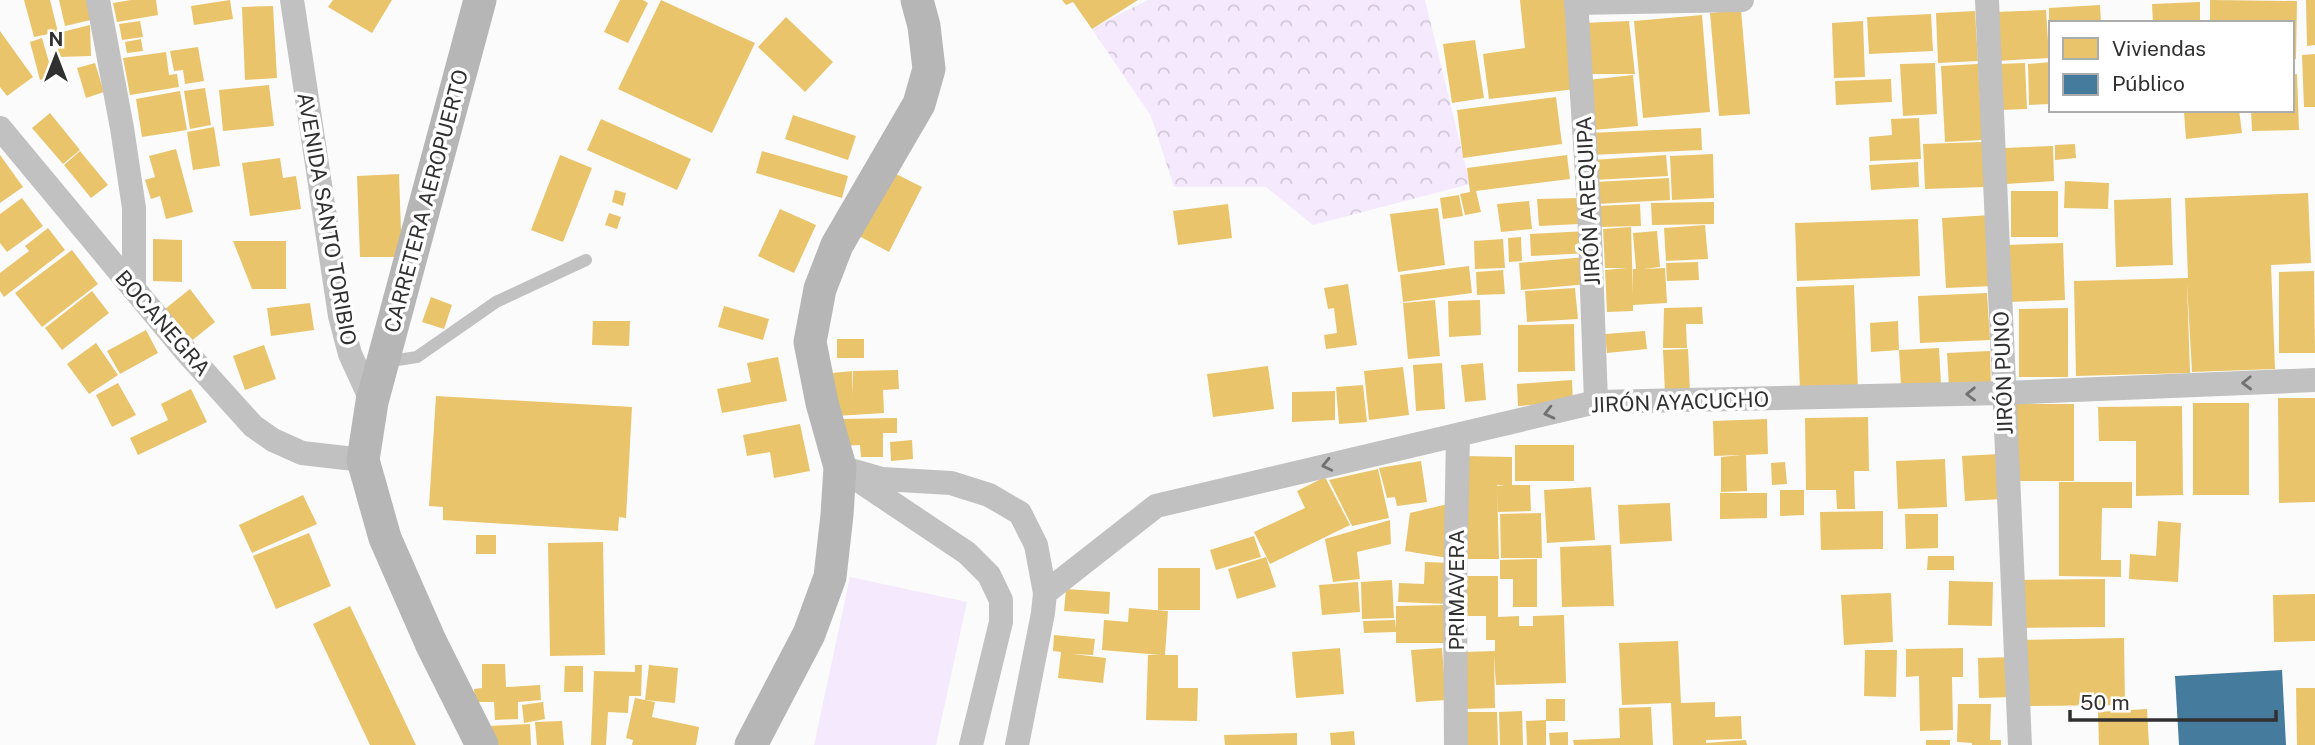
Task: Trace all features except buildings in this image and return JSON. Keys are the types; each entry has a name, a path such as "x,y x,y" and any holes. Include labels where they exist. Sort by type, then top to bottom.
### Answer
{"main road":[{"name":"CARRETERA AEROPUERTO","path":"372,402 480,0"},
{"path":"751,745 809,634 830,577 840,467 822,403 810,342 820,289 837,245 919,104 929,69 924,26 917,0"},
{"path":"372,402 363,460 385,538 431,643 482,745"}],"street":[{"path":"98,0 134,208 134,289"},
{"name":"AVENIDA SANTO TORIBIO","path":"292,0 340,316 351,354 372,402"},
{"path":"1576,2 1742,0"},
{"name":"JIRÓN PUNO","path":"1987,0 2020,745"},
{"name":"JIRÓN AREQUIPA","path":"1576,2 1589,219 1596,401"},
{"name":"BOCANEGRA","path":"0,128 188,354 253,426 273,440 302,453 363,460"},
{"name":"JIRÓN AYACUCHO","path":"1045,593 1156,506 1596,401 2004,393 2315,380"},
{"name":"PRIMAVERA","path":"1456,745 1458,436"},
{"path":"840,467 882,479 951,483 989,495 1020,513 1036,545 1045,593 1017,745"},
{"path":"840,467 967,553 989,575 1001,600 1001,622 971,745"}],"lane":[{"path":"383,362 417,357 496,302 586,260"}],"green space":[{"path":"1147,0 1425,0 1470,184 1313,225 1266,187 1174,187 1151,116 1092,29"},
{"path":"850,577 967,602 936,745 814,745"}]}
